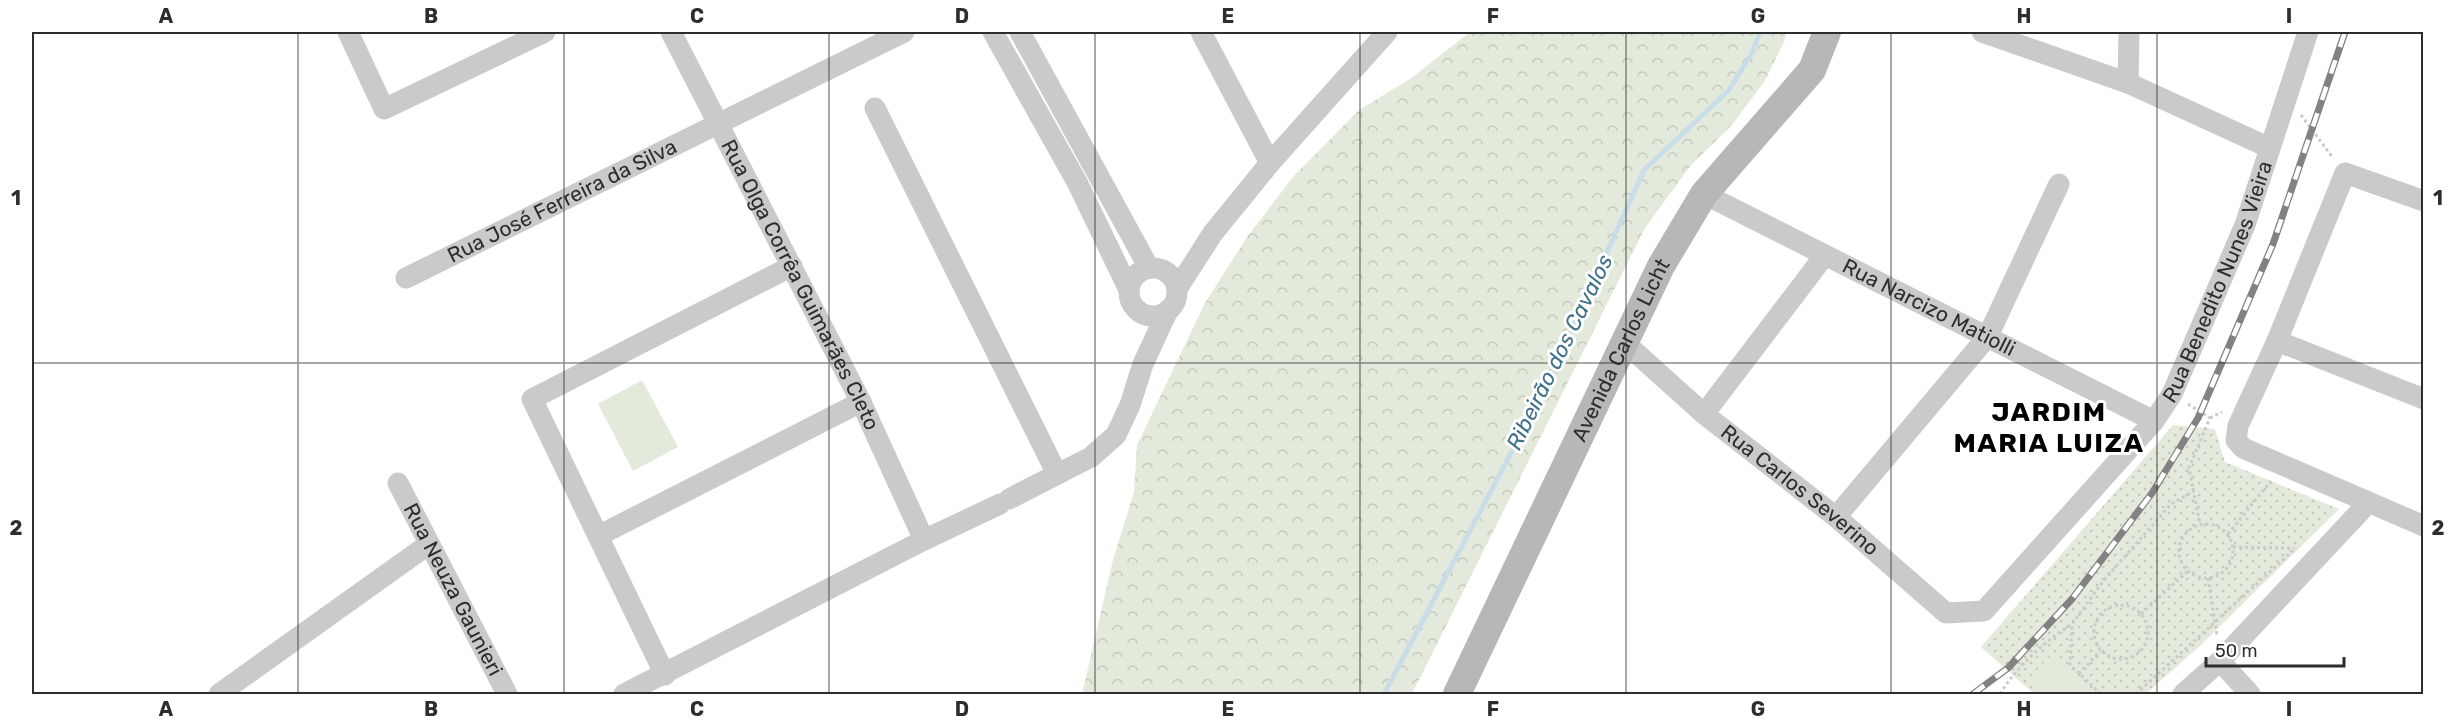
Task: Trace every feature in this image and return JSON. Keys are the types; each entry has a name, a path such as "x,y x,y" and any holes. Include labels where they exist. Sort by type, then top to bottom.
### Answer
{"main road":[{"name":"Avenida Carlos Licht","path":"1458,694 1661,266 1704,194 1812,70 1827,32"}],"street":[{"path":"348,32 384,109 545,32"},
{"name":"Rua Olga Corrêa Guimarães Cleto","path":"671,32 861,402 924,540"},
{"name":"Rua José Ferreira da Silva","path":"406,278 904,32"},
{"path":"993,32 1078,184 1129,290 1133,305 1146,314 1161,314 1168,310"},
{"path":"1020,32 1156,270 1170,275 1177,289"},
{"path":"1201,32 1270,163"},
{"path":"1360,32 1370,50"},
{"path":"624,694 1091,457 1116,435 1130,405 1143,364 1176,297 1177,289 1213,233 1270,163 1387,32"},
{"path":"1982,32 2128,83 2270,148"},
{"path":"2128,83 2129,32"},
{"name":"Rua Benedito Nunes Vieira","path":"1984,611 2154,421 2172,394 2245,225 2308,32"},
{"path":"875,108 1058,474"},
{"path":"2424,201 2345,173 2277,341 2238,426 2236,440 2243,448 2424,526"},
{"path":"1836,517 1988,336 2059,184"},
{"name":"Rua Narcizo Matiolli","path":"1704,194 2154,421"},
{"path":"1129,290 1136,276 1156,270 1213,233"},
{"path":"1704,414 1825,255"},
{"path":"665,675 532,399 792,266"},
{"path":"1143,364 1146,314"},
{"path":"2277,341 2424,399"},
{"name":"Rua Carlos Severino","path":"1624,342 1704,414 1836,517 1946,613 1984,611"},
{"path":"598,536 861,402"},
{"name":"Rua Neuza Gaunieri","path":"398,483 507,694"},
{"path":"2183,694 2220,661 2368,503"},
{"path":"219,694 429,544"},
{"path":"2220,661 2250,694"}],"path":[{"path":"2287,97 2345,173"},
{"path":"2172,394 2210,417"},
{"path":"2200,525 2189,468 2210,417 2230,408"},
{"path":"2227,535 2284,466"},
{"path":"2000,694 2008,680 2049,639 2072,624 2104,580 2171,504 2194,491"},
{"path":"2200,525 2217,526 2227,535 2233,547 2230,565 2217,576 2208,579 2200,578 2188,571 2181,561 2181,543 2191,529 2200,525"},
{"path":"2233,547 2326,548"},
{"path":"2136,694 2296,548"},
{"path":"2141,614 2188,571"},
{"path":"2208,579 2220,661"},
{"path":"2121,604 2130,606 2141,614 2147,626 2148,635 2141,651 2125,660 2116,660 2100,651 2095,644 2094,626 2104,610 2121,604"},
{"path":"2072,624 2070,664 2101,694"},
{"path":"2079,674 2100,651"}],"green space":[{"path":"1470,32 1787,32 1764,82 1732,125 1691,165 1645,228 1412,694 1082,694 1113,560 1134,492 1137,445 1205,303 1247,237 1293,177 1359,110 1410,79"},
{"path":"642,380 678,447 633,471 598,404"},
{"path":"2173,425 2215,429 2225,462 2339,509 2202,644 2146,694 2034,694 1981,647"},
{"path":"2053,653 2096,694 2042,694 2027,681"}],"waterway":[{"name":"Ribeirão dos Cavalos","path":"1384,694 1549,381 1644,170 1729,90 1752,53 1760,32"}],"railway":[{"path":"1973,694 2008,668 2072,599 2152,493 2198,418 2273,244 2345,32"}],"district":[{"name":"JARDIM MARIA LUIZA","path":"2049,428"}]}
